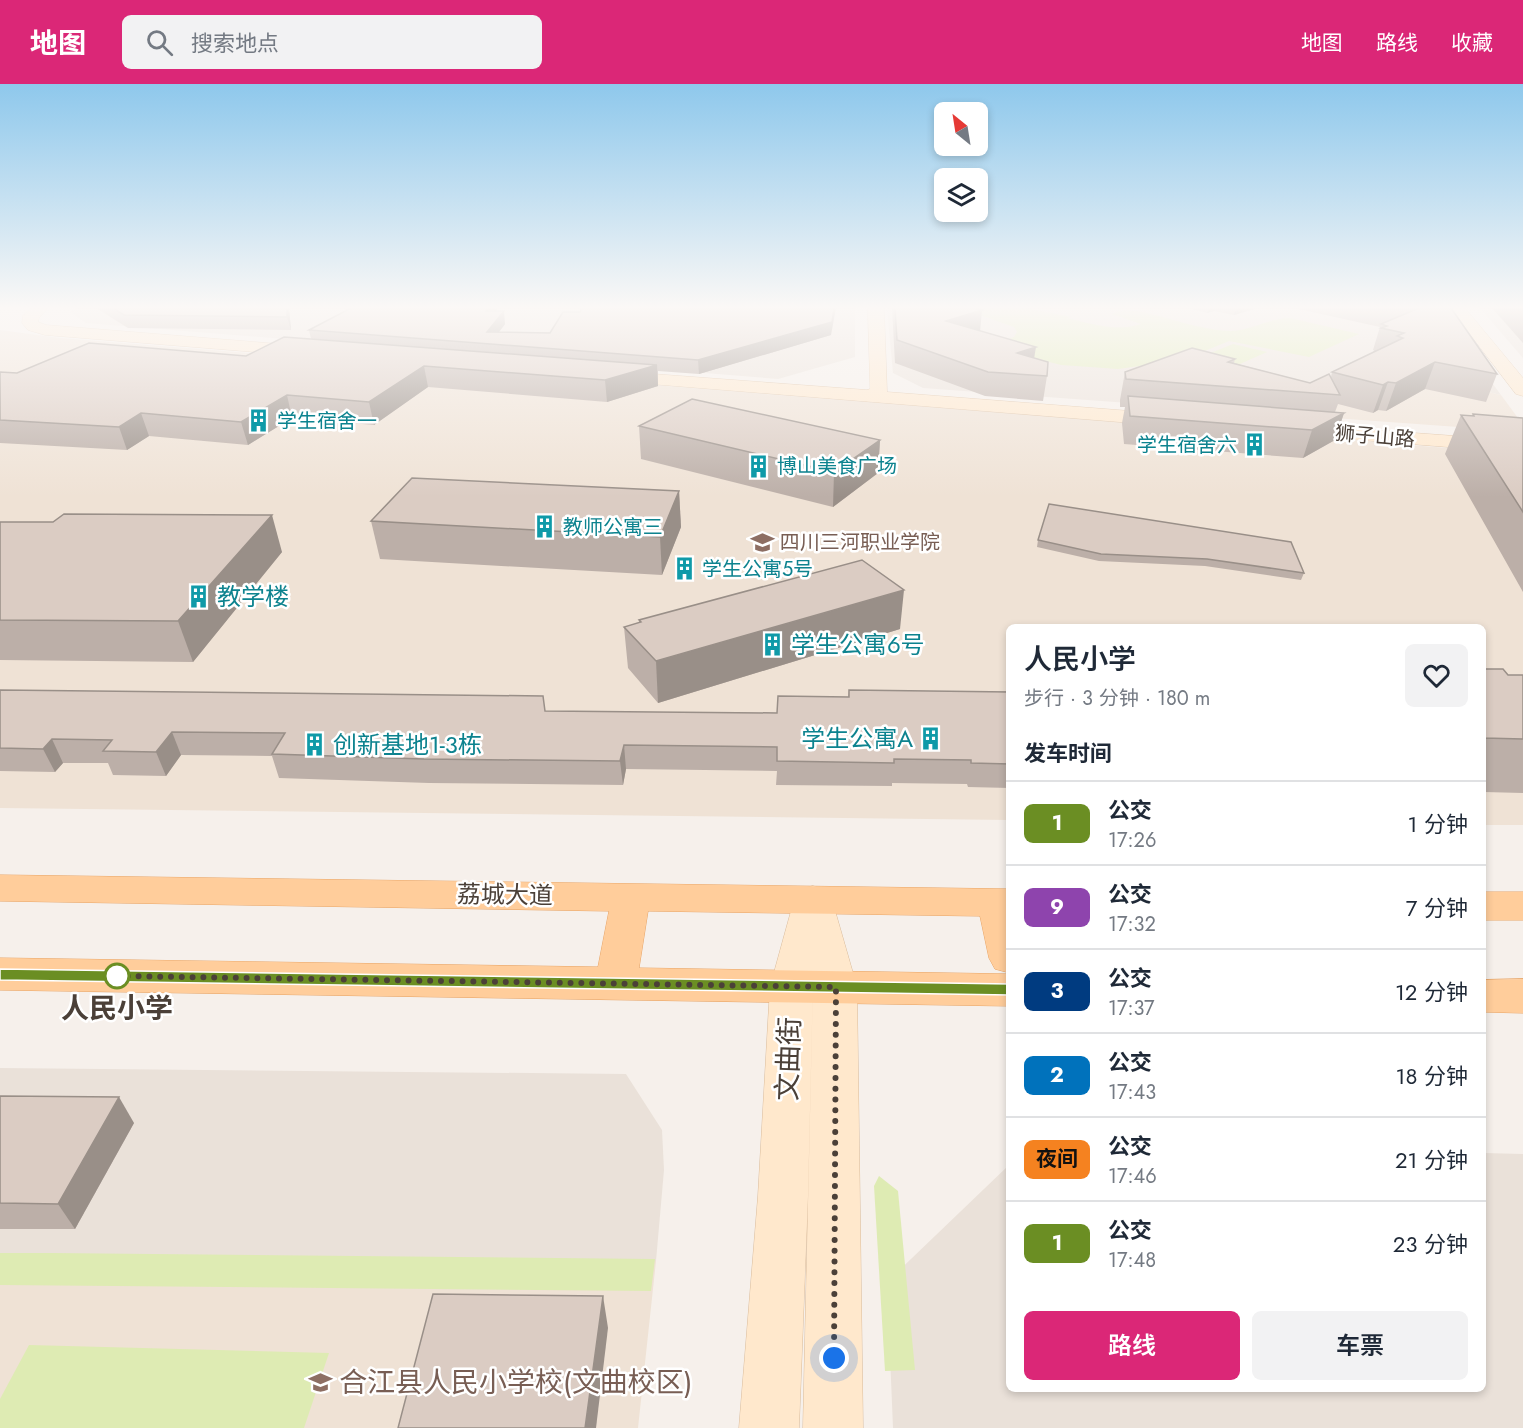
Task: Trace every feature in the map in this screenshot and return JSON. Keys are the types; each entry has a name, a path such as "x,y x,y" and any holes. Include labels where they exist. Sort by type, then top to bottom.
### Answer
{"main road":[{"name":"荔城大道","path":"0,888 1003,902"},
{"path":"616,984 631,897"},
{"path":"1003,902 1006,926"},
{"path":"1486,906 1523,906"},
{"path":"0,974 1006,990"},
{"path":"1486,996 1523,996"}],"street":[{"path":"869,371 871,392"},
{"path":"871,392 872,371"},
{"path":"1507,371 1523,390"},
{"path":"600,372 1186,418"},
{"name":"狮子山路","path":"1523,439 1274,425 1523,447"},
{"name":"文曲街","path":"813,900 813,987 833,1428"},
{"name":"文曲街","path":"769,1428 783,1196 813,987"}],"shaded area":[{"name":"四川三河职业学院","path":"0,371 473,371 1523,454 1523,825 1486,825 1486,624 1006,624 1006,820 0,808"},
{"path":"676,371 807,371 778,379"},
{"path":"893,371 1359,371 1278,414 923,388 893,373"},
{"path":"1359,371 1395,371 1501,395 1518,418 1486,429 1278,414"},
{"path":"1395,371 1483,371 1501,395"},
{"path":"0,1068 626,1074 662,1130 664,1170 656,1261 0,1254"},
{"path":"1486,1153 1523,1154 1523,1428 893,1428 887,1282 1006,1168 1006,1392 1486,1392"},
{"name":"合江县人民小学校(文曲校区)","path":"0,1254 656,1261 638,1428 0,1428"}],"green space":[{"path":"879,1176 898,1191 915,1370 885,1371 874,1186"},
{"path":"0,1253 655,1259 651,1291 0,1285"},
{"path":"29,1345 329,1353 304,1428 0,1428 0,1399"}],"building":[{"path":"22,371 417,371 369,402 287,395 241,422 141,413 119,427 0,420 0,372 17,373"},
{"path":"485,371 637,371 605,380"},
{"path":"984,371 1047,371 1047,376"},
{"path":"1262,371 1310,383 1329,374 1340,395 1126,379 1125,372"},
{"path":"1419,371 1396,383 1388,382 1383,385 1332,372"},
{"path":"1480,371 1495,371 1497,374"},
{"path":"1128,396 1344,413 1312,430 1130,416"},
{"path":"692,399 880,440 834,472 639,426"},
{"path":"1473,414 1523,418 1523,512 1461,415 1474,416"},
{"path":"412,478 679,491 660,537 371,521"},
{"path":"1049,504 1291,542 1304,573 1207,559 1101,554 1038,540"},
{"path":"64,514 272,515 178,621 0,620 0,522 53,522"},
{"path":"862,560 904,590 656,661 624,627 641,622 639,620"},
{"path":"1486,669 1503,669 1508,675 1523,675 1523,739 1486,738"},
{"path":"0,690 543,696 545,711 777,713 778,696 849,697 849,690 1006,692 1006,764 971,763 971,760 894,759 894,763 777,761 777,747 624,745 620,761 424,759 272,754 285,733 172,732 156,752 103,751 112,740 52,739 43,749 0,748"},
{"path":"0,1096 119,1097 58,1204 0,1203"},
{"path":"433,1294 603,1296 585,1428 398,1428"}],"bus line":[{"name":"1","path":"0,974 1006,990"}],"place":[{"name":"学生宿舍一","path":"259,421"},
{"name":"学生宿舍六","path":"1255,445"},
{"name":"博山美食广场","path":"759,466"},
{"name":"教师公寓三","path":"545,527"},
{"name":"四川三河职业学院","path":"762,542"},
{"name":"学生公寓5号","path":"684,569"},
{"name":"教学楼","path":"199,597"},
{"name":"学生公寓6号","path":"773,645"},
{"name":"学生公寓A","path":"931,739"},
{"name":"创新基地1-3栋","path":"315,745"},
{"name":"人民小学","path":"117,976"},
{"name":"合江县人民小学校(文曲校区)","path":"321,1382"}],"route":[{"path":"117,976 836,987 834,1358"}]}
